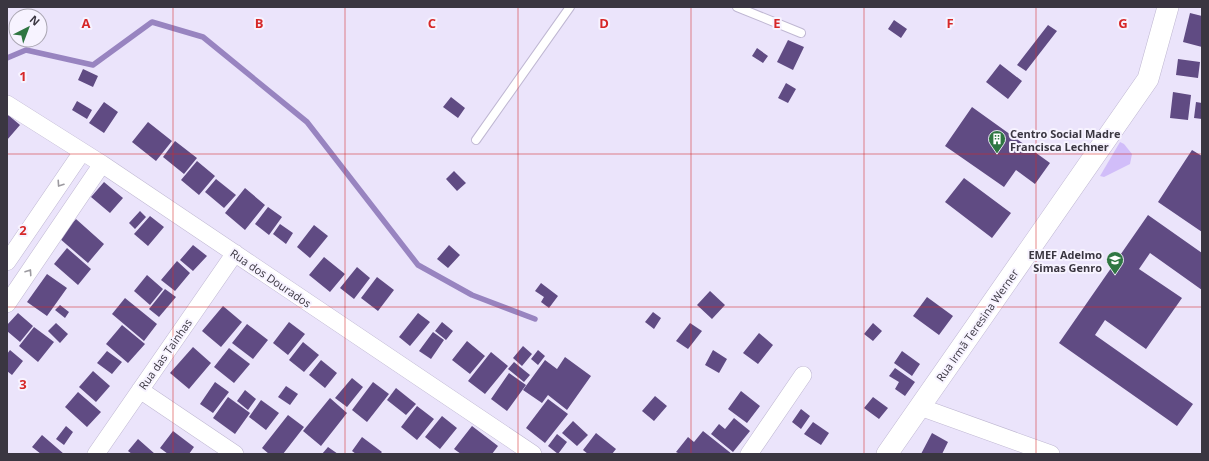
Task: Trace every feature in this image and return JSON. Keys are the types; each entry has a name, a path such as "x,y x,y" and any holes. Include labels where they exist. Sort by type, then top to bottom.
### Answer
{"street":[{"name":"Rua Irmã Teresina Werner","path":"887,454 1148,79 1168,7"},
{"name":"Rua dos Dourados","path":"7,104 102,164 534,454"},
{"path":"7,262 82,152"},
{"path":"7,304 102,164"},
{"name":"Rua das Tainhas","path":"96,454 235,253"},
{"path":"750,454 803,375"},
{"path":"140,390 235,454"},
{"path":"920,407 1051,454"}],"lane":[{"path":"476,140 570,7"},
{"path":"737,7 801,33"}],"shaded area":[{"path":"1120,142 1124,144 1132,154 1130,164 1104,177 1100,176"}],"building":[{"path":"1190,13 1202,16 1202,47 1183,42"},
{"path":"894,20 907,29 901,38 888,29"},
{"path":"1048,25 1057,31 1026,71 1017,65"},
{"path":"788,40 804,47 793,70 777,62"},
{"path":"757,48 768,56 763,63 752,56"},
{"path":"1178,59 1200,62 1198,78 1176,75"},
{"path":"1000,64 1022,81 1008,99 986,82"},
{"path":"83,69 98,76 93,87 78,80"},
{"path":"786,83 796,89 788,103 778,98"},
{"path":"1173,92 1191,95 1188,120 1170,118"},
{"path":"451,97 465,108 458,118 443,107"},
{"path":"77,101 92,110 87,119 72,110"},
{"path":"104,102 118,112 104,133 89,123"},
{"path":"1196,102 1202,103 1202,119 1194,118"},
{"name":"Centro Social Madre Francisca Lechner","path":"972,107 1050,163 1035,184 1016,170 1004,187 945,146"},
{"path":"7,114 20,125 7,140"},
{"path":"148,122 172,141 156,161 132,142"},
{"path":"175,141 197,158 184,174 163,157"},
{"path":"1192,150 1202,156 1202,232 1158,202"},
{"path":"197,161 215,176 199,195 181,180"},
{"path":"454,171 466,183 457,191 446,179"},
{"path":"964,178 1011,213 992,238 945,202"},
{"path":"216,179 236,195 224,208 205,192"},
{"path":"104,182 123,198 110,213 91,197"},
{"path":"245,188 265,205 245,230 225,213"},
{"path":"268,207 282,217 269,235 255,224"},
{"path":"140,211 146,217 135,229 129,223"},
{"name":"EMEF Adelmo Simas Genro","path":"1148,215 1202,253 1202,290 1150,253 1139,269 1182,298 1146,349 1105,320 1095,335 1193,404 1177,426 1059,343"},
{"path":"150,216 164,227 148,246 134,234"},
{"path":"76,219 104,244 88,263 59,238"},
{"path":"280,224 293,233 286,244 273,234"},
{"path":"314,225 328,236 310,258 297,247"},
{"path":"193,245 207,256 193,271 180,260"},
{"path":"449,245 460,255 448,268 437,259"},
{"path":"67,248 91,269 78,285 54,264"},
{"path":"324,257 345,274 330,292 309,275"},
{"path":"177,261 190,273 175,291 161,280"},
{"path":"357,267 370,278 354,299 340,288"},
{"path":"47,274 67,288 47,316 27,302"},
{"path":"147,275 163,289 150,305 134,291"},
{"path":"377,277 394,290 378,311 361,298"},
{"path":"541,283 558,296 549,308 541,302 544,297 535,291"},
{"path":"165,289 176,297 159,317 149,309"},
{"path":"710,291 725,305 712,319 697,305"},
{"path":"927,297 953,316 939,335 913,316"},
{"path":"125,298 157,324 144,341 112,314"},
{"path":"60,305 69,312 65,318 55,310"},
{"path":"223,306 242,322 221,347 202,331"},
{"path":"653,312 661,318 654,329 645,322"},
{"path":"18,313 33,326 20,342 7,331 7,325"},
{"path":"418,313 430,322 410,346 399,337"},
{"path":"289,322 305,334 288,355 273,343"},
{"path":"442,322 453,331 446,340 435,331"},
{"path":"56,323 68,334 60,343 48,331"},
{"path":"690,323 702,331 688,349 676,341"},
{"path":"873,323 882,331 873,341 864,334"},
{"path":"247,324 268,340 253,359 232,343"},
{"path":"122,325 145,344 128,363 106,344"},
{"path":"34,327 54,342 38,362 19,346"},
{"path":"433,332 444,340 431,359 419,351"},
{"path":"759,333 773,345 758,364 743,353"},
{"path":"467,341 485,356 470,374 452,360"},
{"path":"303,342 319,355 304,372 289,360"},
{"path":"523,346 532,354 522,366 513,358"},
{"path":"193,347 211,363 189,389 170,373"},
{"path":"229,348 250,364 234,383 214,367"},
{"path":"10,350 23,361 12,375 7,371 7,354"},
{"path":"538,350 545,356 538,365 531,359"},
{"path":"713,350 727,359 719,373 705,365"},
{"path":"107,351 122,362 112,374 97,363"},
{"path":"902,351 920,364 912,376 894,363"},
{"path":"491,352 508,366 485,394 468,381"},
{"path":"565,357 591,376 567,410 548,395 542,403 523,390 545,360 557,369"},
{"path":"321,360 337,373 325,388 309,375"},
{"path":"514,362 530,375 524,382 508,369"},
{"path":"895,368 915,382 905,396 895,389 899,382 889,376"},
{"path":"93,371 110,386 96,402 79,387"},
{"path":"509,373 526,385 507,411 491,399"},
{"path":"352,378 363,387 347,407 335,398"},
{"path":"215,382 229,392 213,413 200,404"},
{"path":"373,382 389,394 367,422 352,410"},
{"path":"286,386 298,394 290,405 278,397"},
{"path":"396,388 416,404 406,415 387,400"},
{"path":"245,390 256,399 248,410 237,401"},
{"path":"741,391 760,406 747,423 728,409"},
{"path":"78,392 101,412 87,427 65,407"},
{"path":"655,396 667,406 654,421 642,411"},
{"path":"228,397 250,413 235,434 213,418"},
{"path":"873,397 888,408 879,419 864,408"},
{"path":"330,398 347,413 321,446 303,431"},
{"path":"548,399 568,414 545,443 526,428"},
{"path":"261,400 279,413 266,430 249,417"},
{"path":"417,406 434,419 417,440 401,427"},
{"path":"801,409 810,416 801,429 792,422"},
{"path":"288,415 304,427 283,454 269,454 262,448"},
{"path":"442,416 457,428 440,449 425,437"},
{"path":"734,418 750,431 733,452 711,434 719,424 725,429"},
{"path":"573,421 588,435 577,446 562,433"},
{"path":"813,422 829,433 821,445 804,434"},
{"path":"66,426 73,432 64,445 56,439"},
{"path":"472,426 498,446 492,454 461,454 454,449"},
{"path":"173,431 194,447 189,454 168,454 160,448"},
{"path":"703,431 732,454 680,454 676,452 688,437 694,442"},
{"path":"596,433 616,449 612,454 588,454 583,450"},
{"path":"932,433 948,442 942,454 921,454"},
{"path":"557,434 567,442 558,454 548,446"},
{"path":"42,435 64,454 41,454 32,447"},
{"path":"362,437 382,452 380,454 356,454 352,451"},
{"path":"138,439 155,454 132,454 128,451"},
{"path":"328,447 338,454 322,454"}],"waterway":[{"path":"7,58 26,50 93,65 152,22 203,37 307,122 418,265 472,295 535,319"}],"place":[{"name":"Centro Social Madre Francisca Lechner","path":"997,154"},
{"name":"EMEF Adelmo Simas Genro","path":"1115,275"}]}
